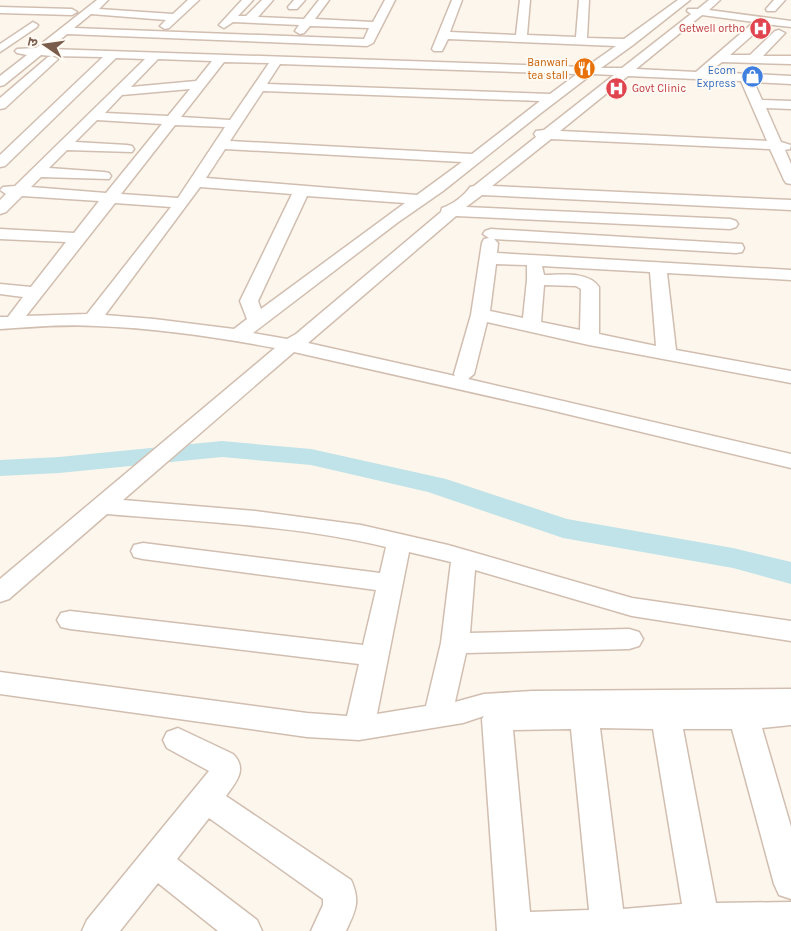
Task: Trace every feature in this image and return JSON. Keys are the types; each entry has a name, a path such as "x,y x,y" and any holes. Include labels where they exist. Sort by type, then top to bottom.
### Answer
{"street":[{"path":"0,7 12,0"},
{"path":"0,67 72,12 103,0"},
{"path":"156,34 194,0"},
{"path":"356,64 390,0"},
{"path":"431,66 457,0"},
{"path":"521,38 525,0"},
{"path":"581,41 584,0"},
{"path":"213,37 246,3 321,4"},
{"path":"249,20 265,3"},
{"path":"0,593 220,404 452,211 711,3"},
{"path":"246,328 405,210 438,188 505,134 679,4 711,3 762,21 791,24"},
{"path":"292,40 321,4"},
{"path":"88,6 175,17"},
{"path":"0,82 65,31 88,6"},
{"path":"0,7 72,12"},
{"path":"230,19 376,25"},
{"path":"698,76 762,21"},
{"path":"16,24 47,25"},
{"path":"0,49 33,25"},
{"path":"753,29 791,34"},
{"path":"65,31 367,43"},
{"path":"753,59 779,33"},
{"path":"443,35 629,43"},
{"path":"0,37 15,38"},
{"path":"21,51 112,55 153,64 220,59 624,72 791,80"},
{"path":"0,105 60,53"},
{"path":"0,162 112,55"},
{"path":"720,58 791,60"},
{"path":"6,319 35,293 220,59"},
{"path":"94,317 182,203 276,61"},
{"path":"0,209 118,92 153,64"},
{"path":"180,72 202,80"},
{"path":"752,78 784,150 791,180"},
{"path":"118,92 202,80"},
{"path":"259,87 554,98"},
{"path":"764,104 791,105"},
{"path":"93,116 235,124"},
{"path":"505,134 547,134 784,150"},
{"path":"63,146 127,149"},
{"path":"220,146 475,158"},
{"path":"37,172 104,176"},
{"path":"195,182 419,200"},
{"path":"438,188 791,205"},
{"path":"0,189 182,203"},
{"path":"246,328 249,301 302,190"},
{"path":"725,203 742,272"},
{"path":"405,210 494,212 730,224"},
{"path":"464,374 480,315 494,212"},
{"path":"608,218 610,265"},
{"path":"0,234 78,238"},
{"path":"491,234 736,248"},
{"path":"488,258 791,275"},
{"path":"531,327 536,280 534,260"},
{"path":"658,268 667,354"},
{"path":"536,280 580,282 590,287 589,338"},
{"path":"0,289 35,293"},
{"path":"480,315 531,327 791,377"},
{"path":"6,319 94,317 145,323 246,328 296,342 791,461"},
{"path":"296,342 464,374 791,451"},
{"path":"108,501 361,533 464,558 632,606 791,631"},
{"path":"359,728 399,542"},
{"path":"142,551 390,583"},
{"path":"451,714 455,642 464,558"},
{"path":"70,620 374,656"},
{"path":"455,642 629,639"},
{"path":"0,683 307,724 359,728 451,714 484,705 532,702 791,700"},
{"path":"451,714 497,719 584,717 744,718 791,714"},
{"path":"584,717 608,926"},
{"path":"666,717 702,919"},
{"path":"744,718 791,884"},
{"path":"497,719 514,930 702,919 791,918"},
{"path":"98,931 225,774 226,768 222,763 178,740"},
{"path":"206,799 339,891 340,906 328,931"},
{"path":"154,861 245,931"}],"waterway":[{"path":"0,468 59,465 222,449 311,457 436,485 563,528 733,558 791,573"}],"place":[{"name":"Getwell ortho","path":"761,28"},
{"name":"Banwari tea stall","path":"584,68"},
{"name":"Ecom Express","path":"752,76"},
{"name":"Govt Clinic","path":"616,88"}]}
